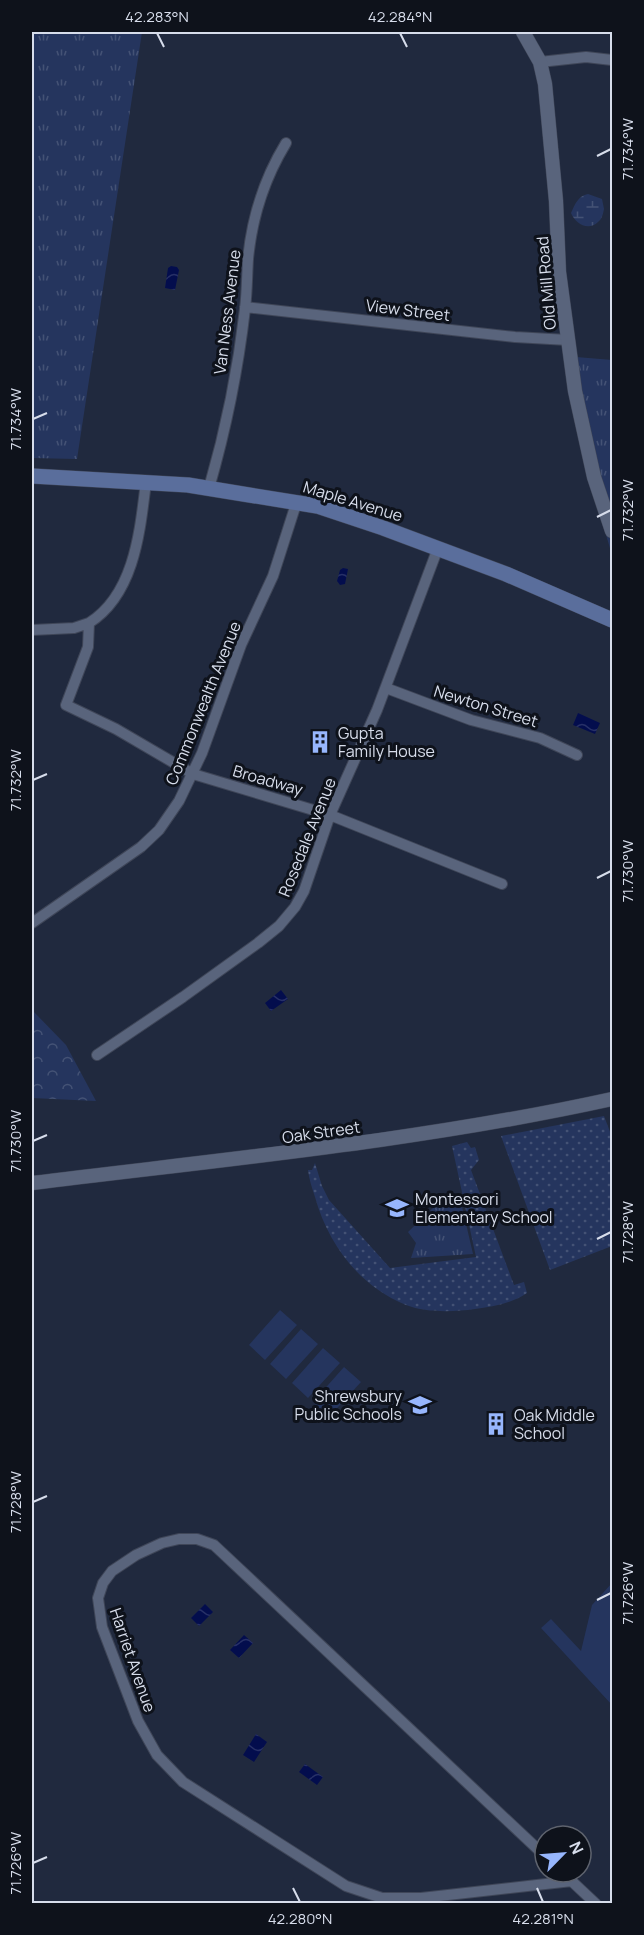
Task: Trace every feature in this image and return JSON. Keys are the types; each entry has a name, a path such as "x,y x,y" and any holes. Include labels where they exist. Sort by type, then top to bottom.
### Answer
{"main road":[{"name":"Maple Avenue","path":"32,476 146,482 209,488 297,501 347,515 438,548 517,578 612,620"}],"street":[{"name":"Old Mill Road","path":"523,32 540,62 545,84 551,138 559,272 568,340 584,434 600,498 612,531"},
{"path":"540,62 586,57 612,60"},
{"name":"Van Ness Avenue","path":"209,488 225,431 245,307 248,262 255,217 270,172 286,143"},
{"name":"View Street","path":"245,307 515,337 568,340"},
{"path":"32,630 74,628 89,622 110,603 127,572 139,532 146,482"},
{"name":"Commonwealth Avenue","path":"32,923 153,837 175,807 194,774 242,645 273,576 297,501"},
{"name":"Rosedale Avenue","path":"97,1055 183,998 269,934 287,917 304,891 330,815 386,688 413,610 438,548"},
{"name":"Broadway","path":"89,622 88,647 66,705 116,729 194,774 330,815 502,884"},
{"name":"Newton Street","path":"386,688 471,720 540,738 577,755"},
{"name":"Oak Street","path":"32,1183 430,1134 612,1099"},
{"name":"Harriet Avenue","path":"533,1845 214,1545 197,1539 179,1539 162,1543 136,1555 112,1571 103,1583 98,1598 102,1625 138,1721 151,1746 190,1787 346,1886 382,1898 421,1901 549,1884"},
{"path":"575,1884 596,1904"}],"green space":[{"path":"32,32 142,32 77,459 32,458"},
{"path":"588,194 602,199 604,209 603,215 594,225 586,226 579,223 571,213 579,199"},
{"path":"564,356 612,360 612,555 581,450"},
{"path":"32,1010 66,1045 96,1101 32,1098"},
{"path":"604,1116 612,1137 612,1246 550,1270 501,1136"},
{"path":"467,1142 471,1148 475,1147 479,1160 471,1170 514,1285 524,1282 527,1293 502,1304 467,1310 431,1311 414,1308 389,1297 374,1287 348,1262 328,1231 308,1170 312,1170 315,1163 329,1200 390,1268 476,1257 452,1146"},
{"path":"425,1194 459,1194 473,1254 411,1258 416,1243 408,1232 433,1208"},
{"path":"280,1310 297,1325 265,1360 249,1345"},
{"path":"301,1329 318,1344 286,1379 270,1364"},
{"path":"323,1348 340,1363 308,1398 292,1383"},
{"path":"344,1367 361,1382 329,1417 313,1402"},
{"path":"612,1583 612,1705 541,1628 551,1619 581,1651 592,1605"}],"water":[{"path":"171,266 179,270 175,290 165,288 168,268"},
{"path":"348,569 345,584 340,585 337,581 340,570"},
{"path":"578,713 600,723 595,734 573,725"},
{"path":"281,990 288,999 271,1011 265,1003"},
{"path":"205,1604 213,1612 199,1626 191,1618"},
{"path":"244,1635 253,1643 239,1658 230,1650"},
{"path":"256,1734 267,1742 254,1762 243,1755"},
{"path":"305,1764 323,1777 317,1785 299,1772"}],"place":[{"name":"Gupta Family House","path":"320,742"},
{"name":"Montessori Elementary School","path":"397,1208"},
{"name":"Shrewsbury Public Schools","path":"420,1405"},
{"name":"Oak Middle School","path":"496,1424"}]}
